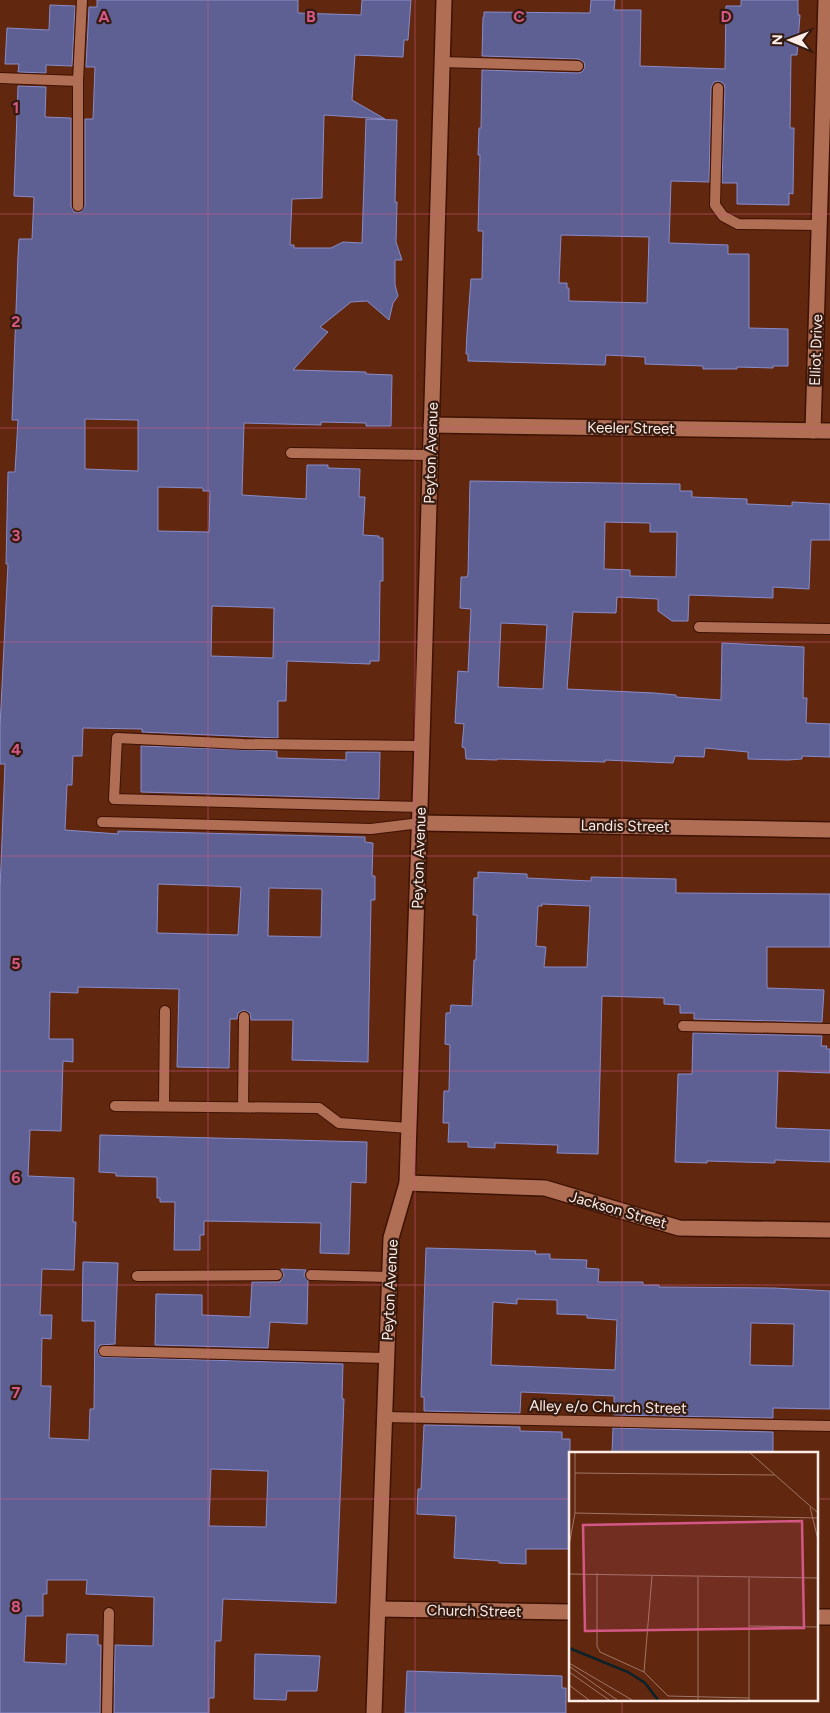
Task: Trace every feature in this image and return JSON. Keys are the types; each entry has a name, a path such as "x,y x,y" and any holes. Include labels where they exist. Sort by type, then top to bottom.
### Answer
{"street":[{"name":"Peyton Avenue","path":"374,1713 391,1238 407,1183 420,823 444,0"},
{"name":"Elliot Drive","path":"813,431 819,225 825,182 826,0"},
{"name":"Keeler Street","path":"431,425 830,431"},
{"name":"Landis Street","path":"420,823 830,830"},
{"name":"Jackson Street","path":"407,1183 545,1188 680,1228 830,1230"},
{"name":"Church Street","path":"378,1609 569,1612"}],"lane":[{"path":"78,206 78,81 82,0"},
{"path":"442,62 578,66"},
{"path":"0,78 78,81"},
{"path":"718,88 715,205 722,216 738,224 819,225"},
{"path":"291,453 431,455"},
{"path":"698,627 830,629"},
{"path":"420,807 114,799 116,738 244,744 422,746"},
{"path":"102,822 370,829 420,823"},
{"path":"164,1106 165,1010"},
{"path":"243,1107 244,1017"},
{"path":"683,1026 830,1029"},
{"path":"115,1106 319,1108 339,1124 409,1128"},
{"path":"137,1276 276,1275"},
{"path":"312,1275 390,1277"},
{"path":"104,1351 386,1358"},
{"name":"Alley e/o Church Street","path":"384,1417 830,1426"},
{"path":"107,1713 109,1613"}],"building":[{"path":"97,0 298,0 298,13 361,15 362,0 411,0 408,40 404,40 403,57 355,55 352,100 385,119 324,115 322,198 292,199 290,245 294,245 294,248 331,248 343,242 362,243 366,119 397,120 396,242 402,260 395,260 395,285 398,296 393,303 389,320 367,301 351,302 320,327 328,332 293,370 366,372 366,374 392,375 391,426 366,426 366,423 321,422 321,425 244,423 242,495 306,499 307,465 328,465 328,468 360,469 359,497 365,497 363,535 383,538 383,581 380,581 379,661 370,661 370,664 287,661 286,701 278,701 278,738 142,732 142,729 83,728 82,756 73,756 72,785 67,785 65,830 118,834 118,831 365,837 365,842 373,843 372,876 375,876 375,900 371,900 368,1062 292,1060 293,1020 251,1020 250,1013 244,1010 238,1013 237,1019 230,1019 229,1068 177,1067 179,989 78,987 78,993 50,992 49,1039 73,1039 73,1062 63,1061 61,1131 30,1130 28,1176 74,1178 73,1222 76,1222 74,1270 42,1269 40,1315 52,1315 51,1339 42,1338 41,1386 51,1386 49,1438 89,1440 90,1409 94,1409 95,1321 82,1321 83,1262 118,1263 115,1344 100,1345 97,1351 101,1357 343,1364 342,1399 344,1399 336,1603 223,1599 221,1641 215,1641 214,1698 209,1698 209,1713 114,1713 115,1645 153,1646 154,1597 86,1594 87,1580 47,1580 47,1594 43,1594 43,1616 26,1616 24,1662 66,1664 67,1634 98,1635 98,1645 101,1645 100,1713 0,1713 0,890 5,764 0,764 0,727 8,564 6,564 8,472 15,472 18,420 12,420 19,239 32,239 34,197 14,196 18,86 46,87 45,117 71,118 71,206 74,212 81,212 85,206 85,119 93,119 95,67 86,67 89,7 97,7","holes":["85,419 138,420 138,471 85,469","158,487 203,488 203,491 210,491 209,532 158,531","212,606 274,608 273,658 211,656","158,884 241,887 238,935 157,933","269,888 322,889 321,937 268,936","211,1469 268,1471 266,1527 209,1526"]},
{"path":"591,0 615,0 614,10 641,10 640,66 725,69 726,6 741,6 741,0 798,0 798,15 800,15 797,55 791,55 790,128 794,128 793,194 789,193 789,205 737,204 737,183 722,183 725,88 724,84 719,81 714,82 711,88 709,182 671,181 669,243 728,245 728,254 749,254 749,328 788,329 788,366 703,369 703,366 645,364 645,357 606,355 605,365 468,361 468,354 466,354 471,279 482,279 483,231 478,231 480,155 478,155 479,128 481,128 482,70 578,73 582,72 585,67 584,62 578,59 482,56 484,12 590,13","holes":["561,235 649,237 647,303 569,301 567,283 559,283"]},
{"path":"50,5 75,6 72,66 46,65 46,73 18,72 19,64 5,64 7,28 49,30"},
{"path":"470,481 680,484 680,491 692,491 692,497 747,499 747,504 792,506 792,502 830,504 830,540 811,540 809,589 773,587 773,598 689,595 688,621 672,621 658,611 658,599 617,597 616,613 573,612 567,689 654,693 676,695 676,697 721,700 722,643 804,647 803,698 807,698 806,723 830,724 830,757 802,756 802,759 788,760 748,759 748,752 705,748 704,757 675,756 673,763 605,760 605,762 466,759 465,748 462,747 464,724 455,723 458,671 468,672 471,609 460,608 461,577 467,577","holes":["605,522 650,523 650,532 677,532 676,577 630,576 630,570 604,569","501,623 547,625 543,689 498,687"]},
{"path":"141,746 277,751 277,758 346,760 346,752 380,752 379,799 141,792"},
{"path":"478,872 527,874 527,878 591,881 591,877 676,879 676,893 830,894 830,947 767,947 767,988 824,990 822,1022 694,1019 694,1013 680,1013 680,1005 664,1004 664,998 602,996 598,1154 557,1153 558,1145 495,1143 495,1148 468,1147 468,1142 448,1142 449,1123 443,1123 444,1091 449,1091 450,1045 445,1044 446,1013 450,1013 451,1005 472,1006 477,915 473,915 474,878 478,878","holes":["542,904 590,906 587,967 544,967 546,947 536,946 538,906 542,906"]},
{"path":"693,1033 822,1036 821,1046 827,1046 826,1049 830,1049 830,1073 778,1071 776,1128 830,1130 830,1162 775,1160 775,1163 675,1162 678,1074 692,1074"},
{"path":"100,1135 367,1142 366,1183 351,1182 349,1254 320,1253 321,1223 204,1221 204,1235 200,1235 200,1250 174,1250 175,1202 160,1202 160,1198 157,1198 157,1177 116,1176 116,1173 99,1172"},
{"path":"426,1248 536,1251 535,1254 550,1254 550,1259 587,1260 586,1268 599,1269 598,1282 643,1282 643,1285 659,1285 659,1287 774,1288 830,1291 830,1409 773,1408 773,1418 614,1415 614,1396 521,1392 520,1413 424,1411 424,1397 421,1397","holes":["517,1299 557,1300 557,1314 587,1315 587,1318 617,1320 615,1370 491,1365 493,1302 517,1304","751,1323 794,1324 793,1366 750,1365"]},
{"path":"281,1269 306,1270 304,1275 308,1281 307,1324 270,1322 268,1348 155,1345 156,1294 202,1295 202,1315 250,1317 252,1282 280,1282 284,1275"},
{"path":"424,1425 520,1427 520,1431 562,1432 562,1439 570,1439 569,1549 526,1549 526,1564 454,1558 456,1516 417,1514 418,1489 421,1489"},
{"path":"613,1428 773,1432 773,1452 612,1452"},
{"path":"255,1654 320,1656 317,1691 287,1691 286,1700 254,1699"},
{"path":"407,1671 562,1676 562,1688 566,1688 566,1713 405,1713"}]}
